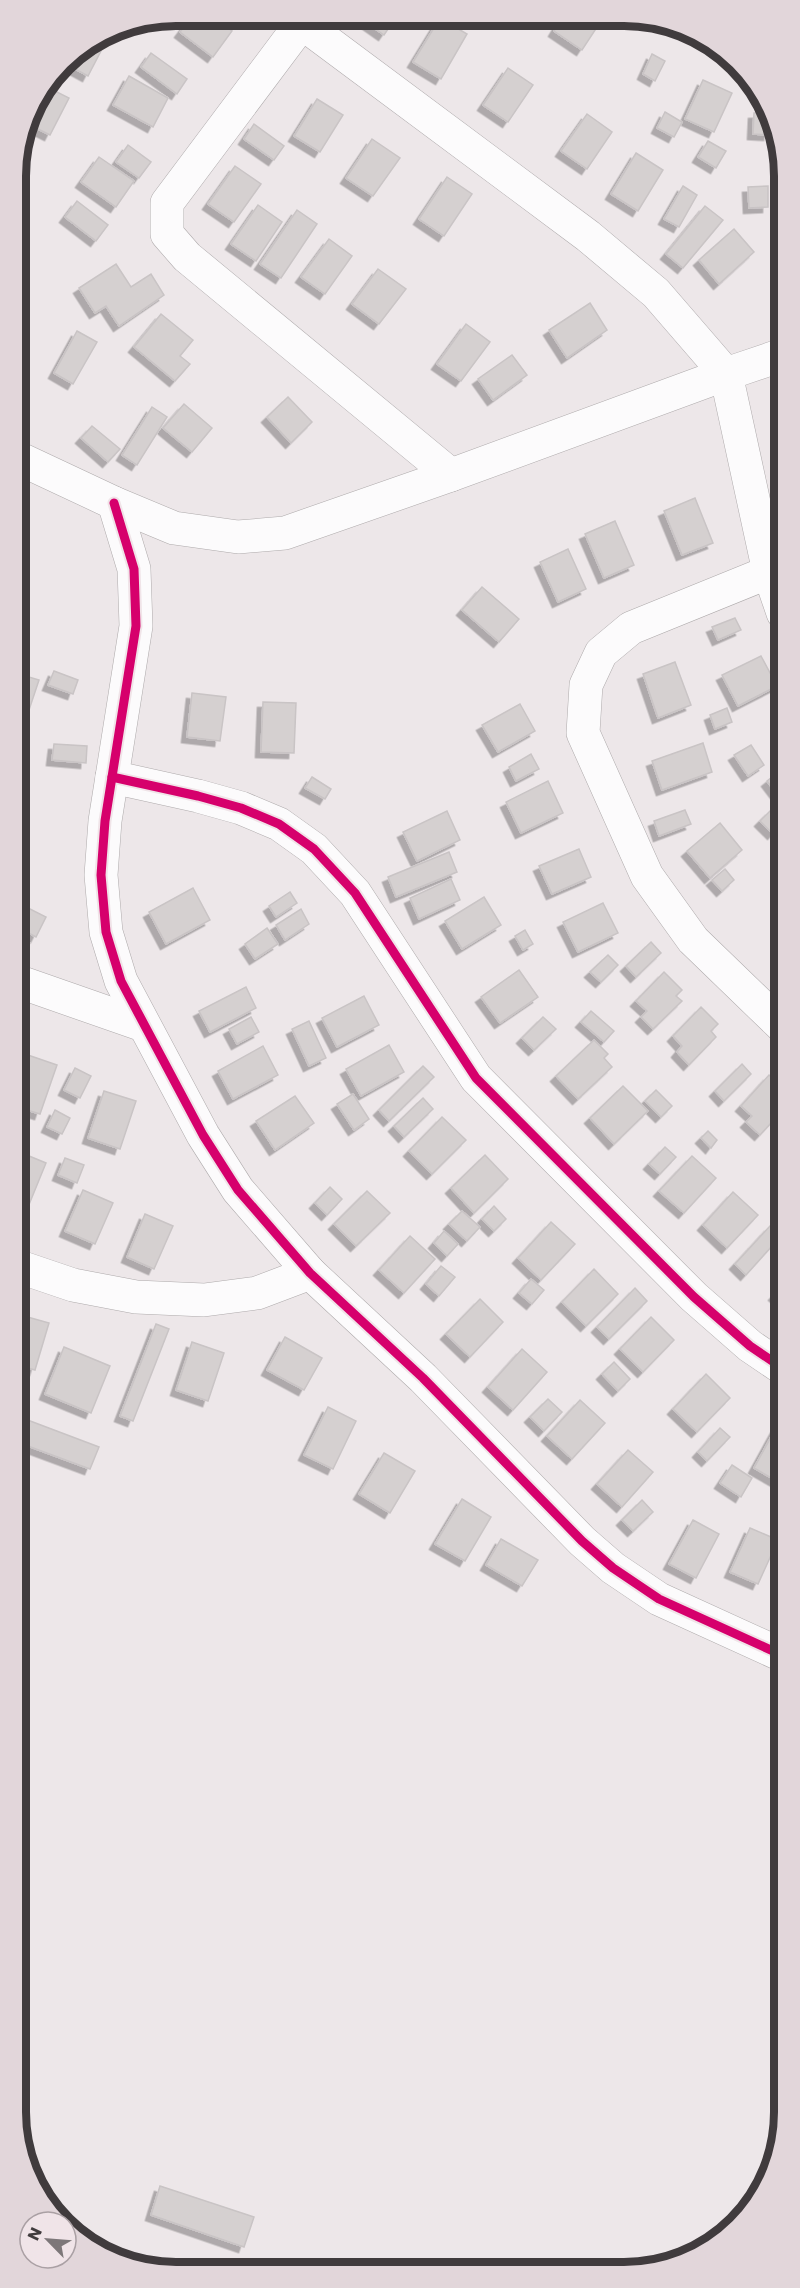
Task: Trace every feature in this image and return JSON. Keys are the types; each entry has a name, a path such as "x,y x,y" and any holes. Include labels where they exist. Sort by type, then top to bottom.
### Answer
{"street":[{"path":"300,26 167,203 167,234 187,257 451,475"},
{"path":"314,26 588,236 656,292 726,374 774,587"},
{"path":"26,462 174,528 238,537 285,533 774,359"},
{"path":"114,503 134,569 136,626 105,821 101,875 106,932 121,981 203,1135 238,1190 310,1273 423,1378 582,1541 613,1568 659,1599 774,1651"},
{"path":"769,572 631,628 601,653 586,685 583,733 647,876 693,940 774,1018"},
{"path":"112,777 241,808 279,824 314,849 355,893 476,1078 694,1297 750,1346 774,1363"},
{"path":"26,984 143,1025"},
{"path":"26,1269 73,1285 136,1298 204,1300 257,1293 310,1273"}],"building":[{"path":"185,26 225,26 232,31 213,57 180,32"},
{"path":"371,26 390,26 384,35"},
{"path":"435,26 454,26 467,34 441,79 413,62"},
{"path":"557,26 598,26 582,50 554,31"},
{"path":"98,47 102,49 88,76 71,67"},
{"path":"151,53 187,79 177,94 141,67"},
{"path":"652,54 665,61 655,81 643,74"},
{"path":"508,68 533,85 508,122 483,105"},
{"path":"129,76 168,98 153,127 113,105"},
{"path":"703,80 732,93 714,132 685,119"},
{"path":"53,90 69,98 50,135 33,127"},
{"path":"317,99 343,115 320,152 294,136"},
{"path":"665,112 682,122 674,137 657,128"},
{"path":"754,113 761,113 769,135 753,134"},
{"path":"587,114 612,132 587,169 561,151"},
{"path":"254,124 284,146 274,160 244,139"},
{"path":"372,139 400,158 373,196 346,178"},
{"path":"708,141 726,151 716,168 698,157"},
{"path":"128,145 151,162 139,178 116,162"},
{"path":"636,153 663,170 638,211 611,194"},
{"path":"99,157 134,181 116,207 81,182"},
{"path":"235,166 261,184 234,222 208,204"},
{"path":"447,177 472,194 444,236 419,219"},
{"path":"683,186 697,195 679,227 664,219"},
{"path":"768,186 768,207 749,208 748,187"},
{"path":"77,201 108,225 96,241 65,217"},
{"path":"258,205 282,222 256,261 231,244"},
{"path":"705,206 723,220 683,268 666,254"},
{"path":"297,210 317,224 281,278 260,264"},
{"path":"734,229 754,252 719,284 699,260"},
{"path":"329,239 352,256 325,294 301,277"},
{"path":"116,264 131,287 151,274 164,295 119,326 106,306 95,313 79,288"},
{"path":"378,269 406,289 379,324 352,304"},
{"path":"590,303 607,330 567,358 549,330"},
{"path":"161,314 193,340 180,356 190,364 175,381 134,347"},
{"path":"466,324 490,342 461,381 437,364"},
{"path":"77,331 97,342 73,384 54,373"},
{"path":"512,355 527,375 493,400 478,379"},
{"path":"288,397 312,422 291,443 267,417"},
{"path":"184,404 212,428 192,452 163,428"},
{"path":"152,407 167,417 137,465 122,455"},
{"path":"92,426 120,449 108,462 81,438"},
{"path":"695,498 713,543 682,555 664,511"},
{"path":"615,521 634,565 604,578 585,534"},
{"path":"568,549 586,589 558,602 540,562"},
{"path":"482,587 519,619 499,642 462,610"},
{"path":"735,618 741,630 718,640 712,627"},
{"path":"761,656 774,680 774,688 738,706 722,675"},
{"path":"675,662 691,705 658,718 643,674"},
{"path":"54,671 78,680 73,694 48,685"},
{"path":"26,676 39,680 26,719"},
{"path":"192,693 226,697 220,741 187,737"},
{"path":"263,702 296,703 294,753 261,752"},
{"path":"520,704 535,731 498,752 482,725"},
{"path":"727,708 732,722 715,729 710,715"},
{"path":"703,743 712,772 662,790 652,761"},
{"path":"54,744 87,746 86,763 52,760"},
{"path":"751,745 764,765 748,776 734,755"},
{"path":"531,754 539,769 516,781 509,767"},
{"path":"774,775 774,790 767,781"},
{"path":"312,777 331,789 325,799 305,788"},
{"path":"548,781 563,813 521,833 506,802"},
{"path":"685,810 691,824 659,836 654,821"},
{"path":"771,810 774,813 773,834 760,821"},
{"path":"447,811 460,840 417,861 403,832"},
{"path":"720,823 742,850 710,878 687,851"},
{"path":"579,849 591,877 552,894 539,866"},
{"path":"449,852 457,872 396,897 388,877"},
{"path":"725,869 734,880 722,891 712,880"},
{"path":"451,879 460,900 419,919 410,898"},
{"path":"193,888 210,920 166,944 149,912"},
{"path":"290,892 297,903 276,917 269,906"},
{"path":"484,897 501,925 462,949 445,921"},
{"path":"603,903 618,933 578,952 563,922"},
{"path":"28,908 46,917 36,937 26,932"},
{"path":"301,909 309,924 285,940 276,925"},
{"path":"267,928 278,944 255,959 245,944"},
{"path":"525,930 533,944 523,950 515,936"},
{"path":"651,942 661,953 636,977 626,966"},
{"path":"608,955 618,965 601,982 590,972"},
{"path":"519,970 538,997 500,1023 481,997"},
{"path":"664,972 682,990 676,996 682,1001 653,1029 641,1017 647,1011 636,1001"},
{"path":"246,987 256,1008 210,1032 199,1011"},
{"path":"364,996 379,1025 337,1047 322,1018"},
{"path":"701,1007 718,1024 711,1031 716,1037 689,1065 677,1052 682,1046 673,1036"},
{"path":"591,1011 614,1031 604,1042 581,1022"},
{"path":"251,1017 259,1032 237,1044 229,1029"},
{"path":"543,1017 556,1029 534,1050 522,1038"},
{"path":"309,1021 326,1058 309,1066 292,1029"},
{"path":"594,1040 608,1054 604,1058 612,1067 578,1099 556,1076"},
{"path":"389,1045 404,1072 361,1096 346,1069"},
{"path":"263,1046 278,1075 233,1099 218,1071"},
{"path":"26,1054 57,1065 40,1114 26,1110"},
{"path":"742,1064 751,1074 724,1101 715,1091"},
{"path":"423,1066 434,1077 389,1121 379,1110"},
{"path":"75,1068 91,1076 80,1098 64,1090"},
{"path":"769,1075 774,1080 774,1120 760,1135 746,1122 752,1116 741,1106"},
{"path":"623,1086 648,1111 614,1144 590,1118"},
{"path":"656,1090 672,1106 661,1117 645,1101"},
{"path":"104,1091 136,1101 120,1149 88,1138"},
{"path":"353,1094 369,1119 354,1130 337,1104"},
{"path":"295,1096 314,1123 275,1150 256,1121"},
{"path":"423,1098 433,1109 404,1137 394,1126"},
{"path":"55,1110 70,1118 62,1134 47,1127"},
{"path":"442,1117 466,1140 432,1174 409,1151"},
{"path":"708,1131 717,1140 711,1148 701,1138"},
{"path":"665,1147 676,1157 660,1174 649,1164"},
{"path":"26,1155 46,1163 28,1207 26,1206"},
{"path":"485,1155 508,1179 474,1213 451,1188"},
{"path":"692,1156 716,1178 684,1213 659,1191"},
{"path":"65,1158 84,1165 77,1183 58,1175"},
{"path":"330,1187 342,1199 327,1215 315,1203"},
{"path":"83,1190 113,1203 95,1244 65,1231"},
{"path":"367,1191 390,1213 356,1246 334,1224"},
{"path":"733,1192 758,1215 727,1248 703,1225"},
{"path":"494,1206 506,1219 494,1231 482,1219"},
{"path":"462,1211 480,1227 467,1241 449,1224"},
{"path":"145,1214 173,1226 154,1269 127,1257"},
{"path":"551,1222 575,1244 541,1280 518,1258"},
{"path":"770,1226 774,1230 774,1244 746,1275 735,1264"},
{"path":"444,1231 458,1244 447,1256 434,1243"},
{"path":"410,1236 435,1259 404,1293 379,1270"},
{"path":"441,1266 455,1277 439,1296 426,1284"},
{"path":"594,1269 618,1294 586,1326 562,1302"},
{"path":"531,1279 544,1290 532,1304 519,1293"},
{"path":"635,1288 647,1301 609,1339 597,1327"},
{"path":"480,1299 503,1322 470,1357 446,1334"},
{"path":"26,1317 49,1323 35,1370 26,1368"},
{"path":"651,1317 674,1340 643,1372 620,1349"},
{"path":"156,1324 169,1329 133,1421 120,1416"},
{"path":"285,1337 322,1358 304,1390 267,1370"},
{"path":"192,1342 224,1353 208,1401 176,1390"},
{"path":"64,1347 110,1366 91,1413 45,1394"},
{"path":"522,1349 547,1372 513,1410 488,1387"},
{"path":"614,1362 630,1379 618,1391 602,1374"},
{"path":"706,1374 730,1398 697,1432 673,1409"},
{"path":"548,1399 562,1412 544,1431 530,1417"},
{"path":"580,1400 605,1423 572,1459 547,1436"},
{"path":"328,1407 356,1421 333,1469 304,1455"},
{"path":"26,1419 99,1447 90,1469 26,1445"},
{"path":"720,1428 730,1437 707,1461 698,1452"},
{"path":"774,1431 774,1479 754,1468"},
{"path":"628,1450 653,1472 622,1507 597,1484"},
{"path":"384,1453 415,1471 390,1513 359,1494"},
{"path":"732,1465 752,1478 741,1497 720,1483"},
{"path":"462,1499 491,1517 465,1561 435,1544"},
{"path":"642,1500 653,1512 633,1531 622,1520"},
{"path":"693,1520 719,1534 696,1578 669,1564"},
{"path":"750,1528 774,1538 774,1549 758,1584 730,1572"},
{"path":"501,1539 538,1560 522,1586 486,1565"},
{"path":"160,2186 254,2217 244,2247 151,2215"}],"cycle path":[{"path":"114,503 134,569 136,626 105,821 101,875 106,932 121,981 203,1135 238,1190 310,1273 423,1378 582,1541 613,1568 659,1599 774,1651"},
{"path":"112,777 241,808 279,824 314,849 355,893 476,1078 694,1297 750,1346 774,1362"}]}
